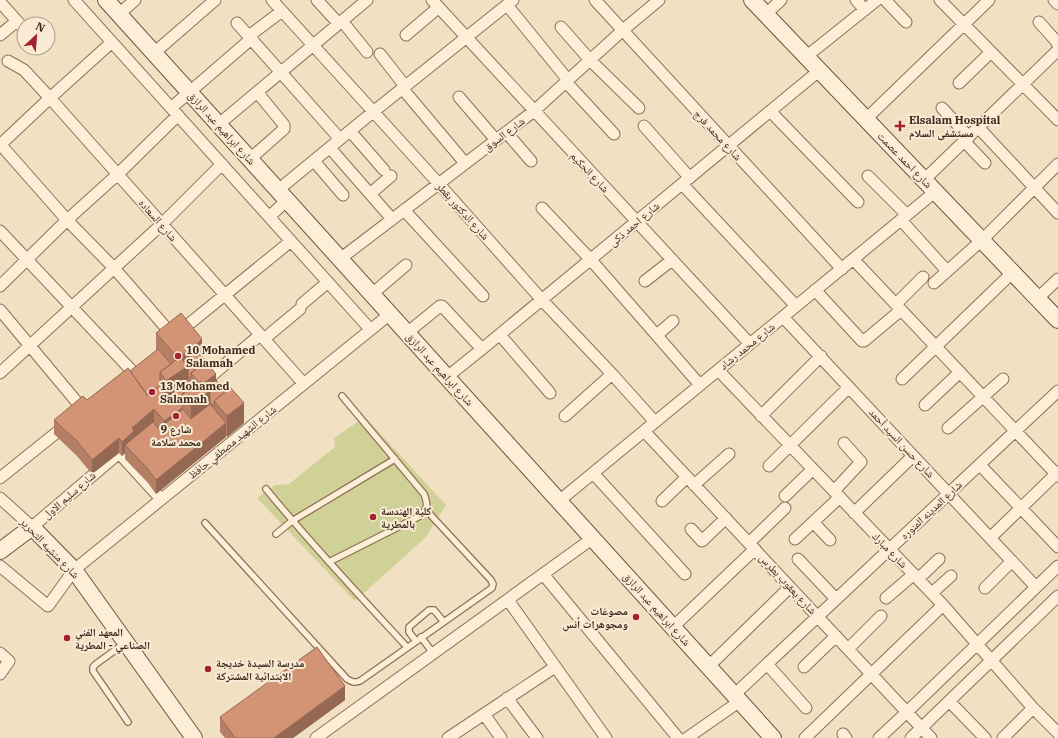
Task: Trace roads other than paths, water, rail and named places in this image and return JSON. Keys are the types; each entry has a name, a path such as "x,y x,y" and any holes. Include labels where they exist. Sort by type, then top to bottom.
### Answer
{"main road":[{"name":"شارع ابراهيم عبد الرازق","path":"106,0 709,666 772,738"},
{"name":"شارع احمد عصمت","path":"752,0 1058,320"},
{"name":"شارع سليم الاول","path":"0,551 32,527"},
{"name":"شارع منشيه التحرير","path":"32,527 74,570 194,738"}],"street":[{"path":"74,0 370,330"},
{"path":"119,14 135,0"},
{"path":"154,53 215,0"},
{"name":"شارع الدكتور بقطر","path":"272,0 542,300 655,422"},
{"path":"317,0 367,52"},
{"path":"219,124 367,0"},
{"name":"شارع محمد فرج","path":"595,0 842,268"},
{"path":"641,0 649,9"},
{"name":"شارع السوق","path":"340,259 534,111 623,30 659,0"},
{"path":"766,14 781,0"},
{"path":"856,0 865,10"},
{"path":"807,56 877,0"},
{"path":"885,0 906,22"},
{"path":"940,0 1058,120"},
{"path":"866,119 989,0"},
{"path":"0,2 16,20"},
{"path":"406,35 436,3"},
{"name":"شارع الحكيم","path":"436,3 750,344"},
{"path":"269,217 283,195 314,161 510,3 567,81 614,134"},
{"path":"0,286 67,220 118,174 175,112 189,92 250,37 282,11"},
{"path":"1039,22 1058,45"},
{"path":"237,23 340,139"},
{"path":"561,26 590,60 639,108"},
{"path":"0,35 16,27"},
{"path":"112,42 0,145 67,220 114,268 174,337"},
{"path":"924,180 1058,50"},
{"path":"959,83 991,52"},
{"path":"380,54 465,164"},
{"name":"شارع السعاده","path":"8,61 24,70 50,98 304,384"},
{"name":"شارع احمد ذكى","path":"447,377 482,350 820,70"},
{"path":"250,159 284,129 284,125 257,92"},
{"path":"459,97 496,140"},
{"path":"942,108 985,163"},
{"path":"770,111 858,202"},
{"path":"644,126 686,181 796,306"},
{"path":"978,127 1058,213"},
{"path":"350,131 387,173 370,194"},
{"path":"506,132 531,161"},
{"path":"330,148 392,219"},
{"path":"314,161 343,195"},
{"path":"0,373 162,224 222,164"},
{"path":"934,283 982,240 1058,164"},
{"path":"868,176 904,217 947,272"},
{"name":"شارع محمد رشاد","path":"559,501 936,191"},
{"path":"542,208 591,260 700,385"},
{"path":"404,210 483,296"},
{"path":"0,231 73,306 132,371"},
{"path":"164,345 291,242"},
{"path":"853,259 1057,474 990,538"},
{"path":"645,280 672,260"},
{"path":"372,294 406,265"},
{"path":"902,379 1013,272"},
{"path":"815,290 862,341 864,341 898,307 923,277"},
{"path":"1038,298 1058,279"},
{"path":"195,389 301,306 328,282"},
{"path":"407,333 440,306 442,306 482,350"},
{"path":"0,310 30,346 80,413 91,420"},
{"name":"شارع الشهيد مصطفي حافظ","path":"0,566 48,606 74,570 161,499 229,440 304,384 390,314"},
{"name":"شارع حسن السيد أحمد","path":"783,317 1036,587"},
{"path":"657,335 673,320"},
{"path":"500,335 550,393"},
{"path":"762,416 821,356"},
{"name":"شارع مبارك","path":"718,370 932,593 1034,708 1058,732"},
{"path":"925,405 960,372"},
{"path":"565,416 612,374"},
{"path":"948,428 1003,379"},
{"path":"769,466 849,387"},
{"name":"شارع المدينه المنوره","path":"687,738 737,698 767,664 1058,391"},
{"path":"0,478 80,413"},
{"name":"شارع يعقوب بطرس","path":"644,431 931,738"},
{"path":"104,435 118,453 161,499"},
{"path":"795,539 813,522 837,494 861,462 844,443"},
{"name":"شارع سليم الاول","path":"32,527 118,453"},
{"path":"662,501 729,454"},
{"path":"854,513 913,456"},
{"path":"980,465 1058,547"},
{"path":"785,496 813,469"},
{"path":"593,472 685,574"},
{"name":"شارع منشيه التحرير","path":"0,498 32,527"},
{"path":"673,627 752,546 785,508"},
{"path":"691,529 702,541 726,518"},
{"path":"813,522 830,540"},
{"path":"316,738 593,538"},
{"path":"798,559 836,599"},
{"path":"886,598 939,559"},
{"path":"985,588 1012,561"},
{"path":"879,738 1058,566"},
{"path":"543,574 678,738"},
{"path":"932,593 951,576"},
{"path":"709,666 790,587"},
{"path":"508,600 606,738"},
{"path":"911,738 991,660 1056,603"},
{"path":"805,738 943,605"},
{"path":"848,649 881,616"},
{"path":"804,667 836,636"},
{"path":"0,653 9,661 0,674"},
{"path":"767,664 806,708"},
{"path":"448,738 555,666"},
{"path":"507,698 537,738"},
{"path":"949,701 985,738"},
{"path":"1003,738 1034,708"},
{"path":"484,714 501,738"}],"lane":[{"path":"329,562 420,516 426,510 427,502 424,494 342,396"},
{"path":"276,534 292,522 395,459"},
{"path":"266,489 292,522 408,647"},
{"path":"205,523 347,679 351,682 355,682 360,681 492,588 493,584 491,580 426,510"},
{"path":"416,641 409,632 409,627 429,610 434,610 444,622"},
{"path":"421,637 433,653"},
{"path":"126,643 96,664 93,667 93,671 128,722"}],"place":[{"name":"Elsalam Hospital مستشفى السلام","path":"900,126"},
{"name":"10 Mohamed Salamah","path":"178,356"},
{"name":"13 Mohamed Salamah","path":"152,392"},
{"name":"9 شارع محمد سلامة","path":"176,416"},
{"name":"كلية الهندسة بالمطرية","path":"373,517"},
{"name":"مصوغات ومجوهرات أنس","path":"636,617"},
{"name":"المعهد الفني الصناعي - المطرية","path":"67,638"},
{"name":"مدرسة السيدة خديجة الابتدائية المشتركة","path":"208,669"}]}
